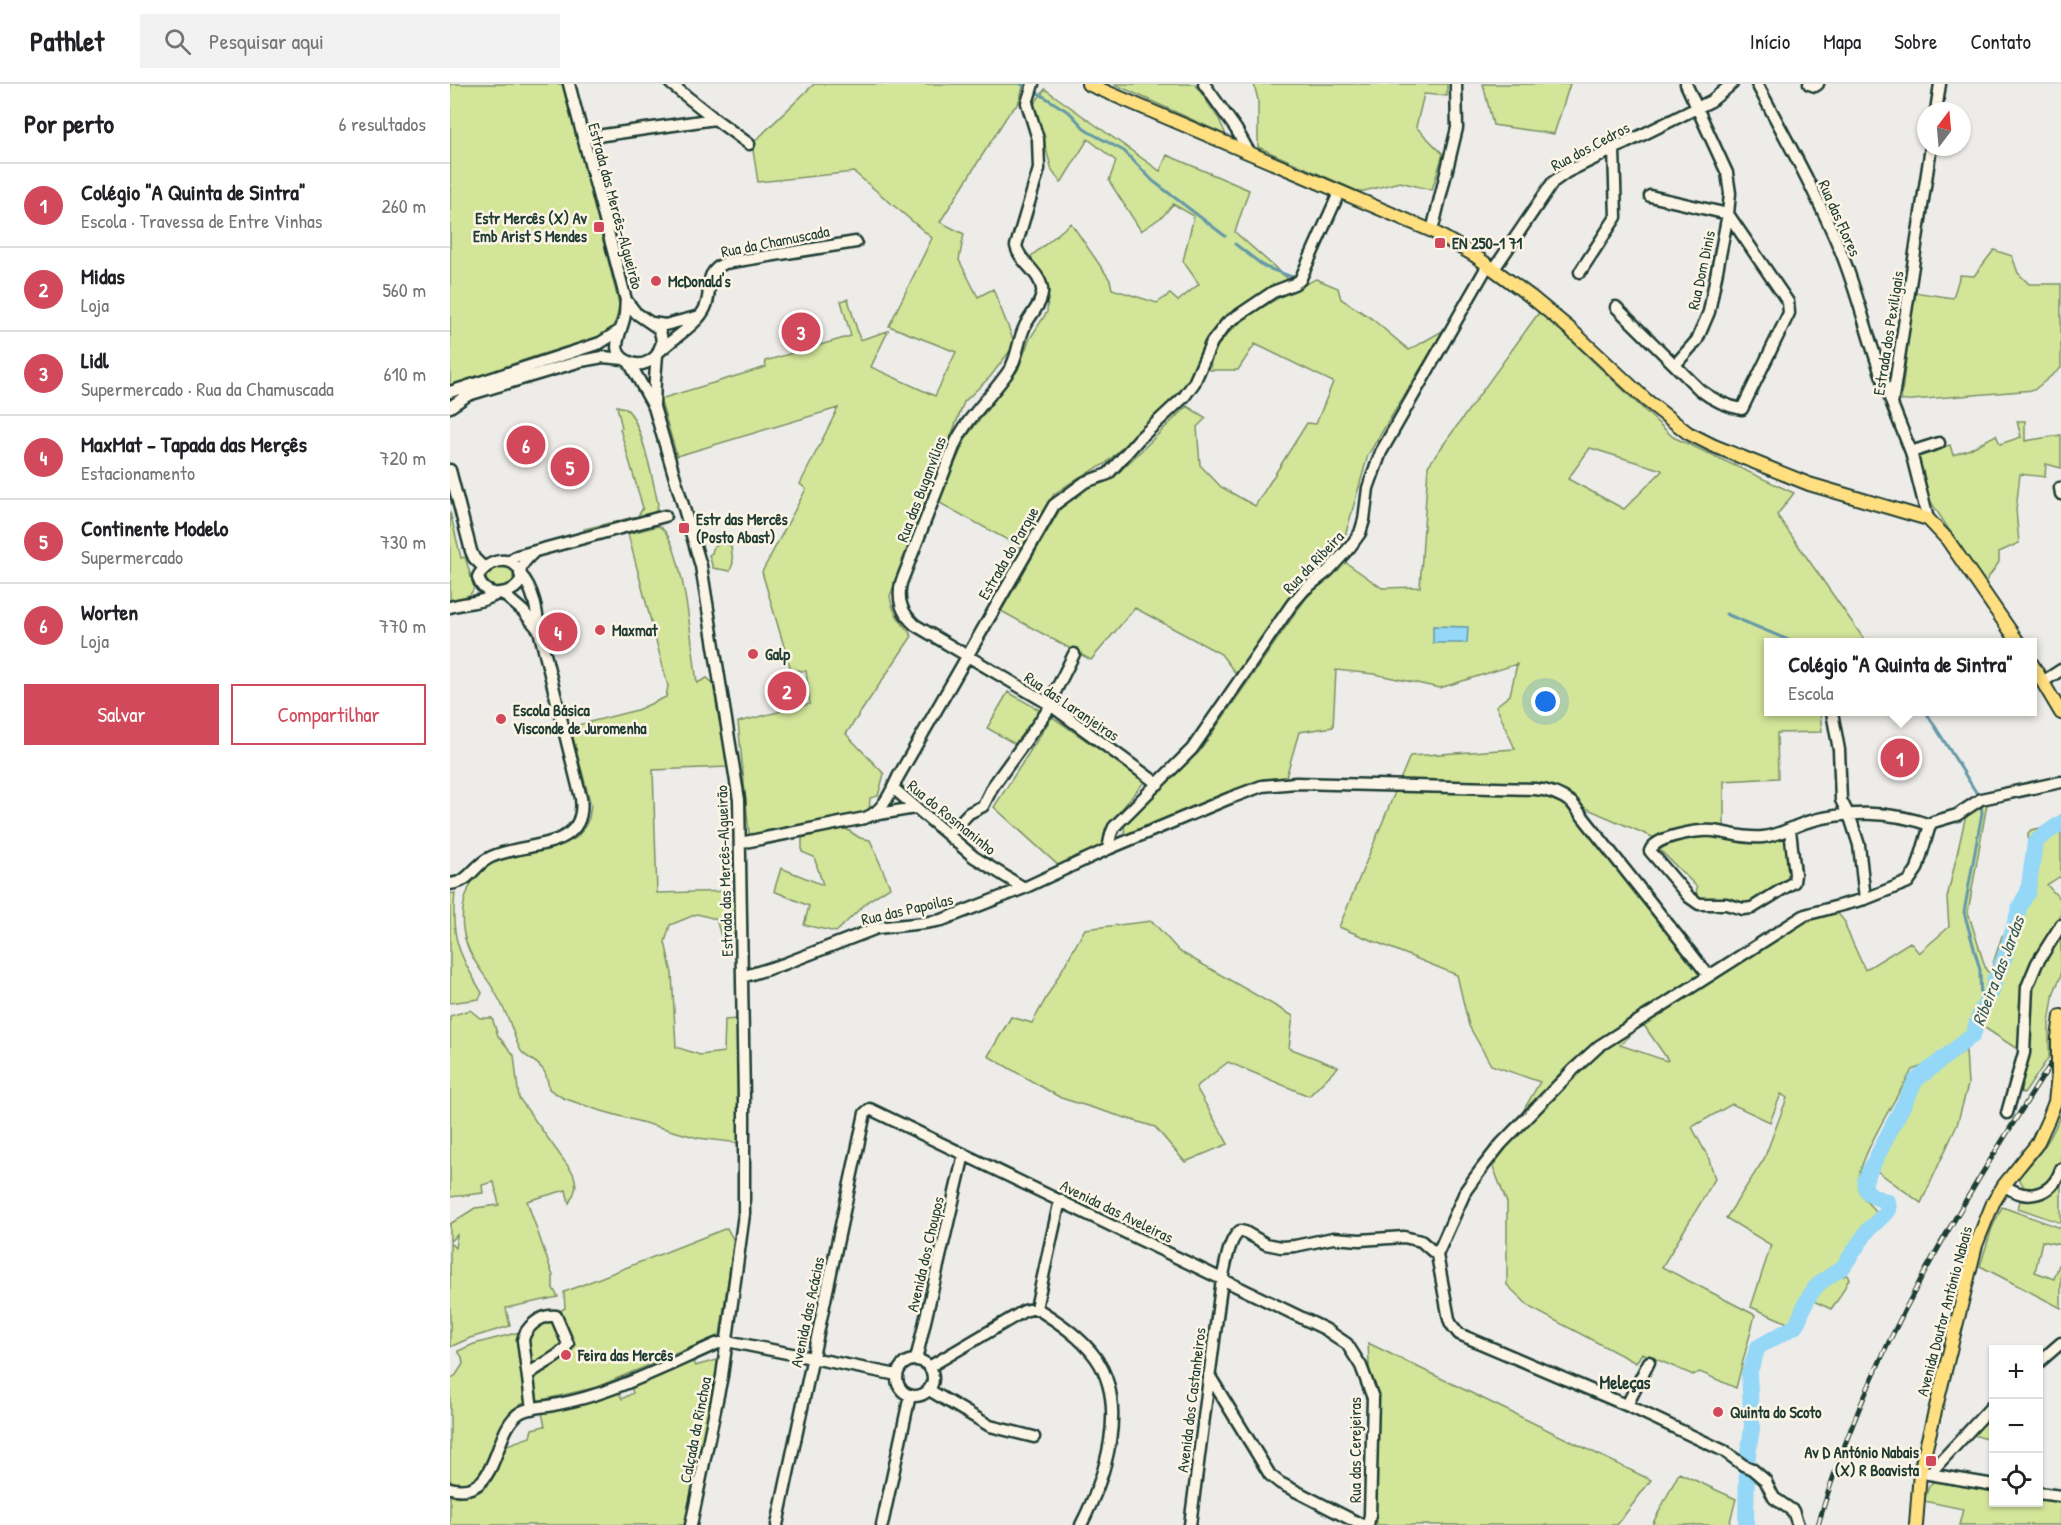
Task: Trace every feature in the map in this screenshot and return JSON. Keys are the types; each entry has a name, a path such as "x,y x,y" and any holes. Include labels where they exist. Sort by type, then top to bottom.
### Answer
{"main road":[{"path":"1088,84 1432,231 1491,267 1552,314 1646,400 1688,434 1809,484 1928,519 1947,539 2015,638"},
{"path":"2037,671 2061,713"},
{"name":"Avenida Doutor António Nabais","path":"1916,1525 1925,1473 1977,1245 1986,1218 2004,1185 2026,1159 2044,1130 2055,1102 2061,1016"}],"street":[{"name":"Estrada das Mercês-Algueirão","path":"569,84 626,300 617,346 654,407 703,576 737,781 740,843 744,1214 727,1341"},
{"path":"672,84 715,120 749,144"},
{"name":"Rua das Buganvílias","path":"966,657 909,620 900,604 899,591 958,436 1013,365 1022,332 1042,296 1040,282 1019,255 1016,246 1040,169 1038,139 1027,103 1033,84"},
{"path":"1204,84 1236,129 1249,152"},
{"path":"1432,231 1457,128 1456,84"},
{"path":"1616,307 1700,390 1726,406 1742,409 1789,313 1788,302 1728,214 1730,193 1727,173 1686,84"},
{"name":"Rua dos Cedros","path":"1491,267 1553,182 1567,172 1711,101 1732,84"},
{"name":"Rua das Flores","path":"1757,84 1840,252 1870,335 1878,371 1892,404"},
{"path":"1809,84 1815,86 1818,84"},
{"path":"1937,102 1940,84"},
{"path":"583,138 715,120"},
{"path":"1580,272 1616,217 1614,149"},
{"name":"Estrada dos Pexiligais","path":"1928,519 1911,452 1892,404 1930,156"},
{"name":"Estrada do Parque","path":"873,815 893,788 1054,505 1085,482 1112,470 1139,439 1184,397 1194,382 1212,342 1227,323 1273,292 1300,280 1339,193"},
{"name":"Rua Dom Dinis","path":"1650,196 1728,214 1709,312 1697,340 1675,365"},
{"name":"Rua da Chamuscada","path":"700,316 706,305 711,276 718,267 725,263 856,242"},
{"name":"Rua da Ribeira","path":"1108,849 1114,827 1192,749 1292,603 1305,589 1328,571 1356,539 1363,526 1368,488 1381,452 1491,267"},
{"name":"Estrada das Mercês-Algueirão","path":"626,300 636,313 649,322 661,335 654,407"},
{"path":"450,392 600,343 632,320 665,325 700,316"},
{"path":"450,407 468,395 573,363 603,357 644,364 700,316"},
{"path":"1911,452 1939,443"},
{"path":"450,470 471,551 474,558 484,568"},
{"path":"539,630 523,611 500,593 484,589 478,577 484,568 495,562 510,561 517,556 665,516"},
{"path":"450,607 476,603 513,590 518,585 520,573 527,558 534,552"},
{"path":"450,884 465,880 479,864 495,856 570,834 582,815 581,798 529,585 516,565 510,561"},
{"path":"465,603 476,593 480,583"},
{"path":"948,835 969,813 983,806 993,786 1050,705 1074,654"},
{"name":"Rua das Laranjeiras","path":"966,657 1050,705 1158,784"},
{"path":"2044,681 2061,670"},
{"path":"1833,716 1839,750 1841,800 1859,845 1865,899"},
{"path":"1798,1525 1793,1511 1779,1503 1765,1480 1706,1441 1459,1334 1449,1319 1437,1255 1466,1190 1482,1168 1501,1144 1599,1046 1805,915 1896,888 1914,876 1930,825 1933,822 1957,814 1981,799 2061,782"},
{"name":"Rua das Papoilas","path":"742,977 774,968 877,928 942,920 1024,888 1108,849 1230,798 1262,786 1279,783 1480,787 1547,790 1562,795 1572,803 1709,976"},
{"name":"Rua do Rosmaninho","path":"893,788 974,857 1024,888"},
{"path":"740,843 915,808"},
{"path":"1790,830 1794,882 1778,894 1747,909 1726,904 1705,905 1694,902 1650,851 1658,841 1696,832 1714,831 1755,838 1775,835 1807,823 1848,815 1889,815 1930,825"},
{"path":"2007,1113 2024,1053 2026,987 2037,963 2061,925"},
{"name":"Avenida das Aveleiras","path":"870,1109 1325,1329 1347,1344"},
{"name":"Avenida das Acácias","path":"777,1525 865,1113 870,1109"},
{"name":"Avenida dos Choupos","path":"916,1360 964,1154"},
{"path":"2004,1185 2018,1193 2040,1193 2054,1185 2061,1169"},
{"path":"1036,1308 1060,1200"},
{"name":"Avenida dos Castanheiros","path":"1190,1525 1222,1279 1236,1235 1240,1231 1245,1232 1266,1245 1281,1247 1333,1238 1404,1237 1420,1241 1437,1255"},
{"path":"929,1367 1024,1311 1036,1308 1071,1332 1095,1358 1108,1382 1112,1409 1110,1439 1102,1478 1081,1525"},
{"path":"528,1375 544,1362 558,1356 568,1344 556,1316 550,1315 527,1328 523,1340 532,1409"},
{"path":"450,1488 468,1489 482,1481 493,1463 510,1424 522,1412 596,1395 727,1341 897,1375"},
{"name":"Calçada da Rinchoa","path":"691,1525 727,1341"},
{"path":"2043,1359 2061,1343"},
{"name":"Rua das Cerejeiras","path":"1347,1344 1361,1366 1373,1398 1368,1525"},
{"path":"916,1360 929,1367 933,1378 929,1390 920,1395 910,1395 901,1390 897,1375 902,1365 916,1360"},
{"path":"1627,1405 1648,1362"},
{"path":"1209,1376 1270,1475 1280,1483 1357,1524"},
{"path":"929,1390 990,1426 1034,1437"},
{"path":"882,1525 910,1395"},
{"path":"1925,1473 1989,1409"},
{"path":"1925,1473 1989,1484"},
{"path":"2043,1493 2061,1496"}],"green space":[{"path":"450,84 564,84 619,304 614,324 599,336 504,367 474,379 450,393"},
{"path":"814,84 1024,84 1018,104 1009,113 940,222 964,234 959,260 978,297 993,289 1013,339 1013,347 990,377 964,402 890,596 895,613 912,636 846,734 884,774 878,796 870,798 869,811 751,836 738,722 810,704 806,671 791,670 762,572 806,489 800,484 838,408 677,456 660,399 766,367 765,361 851,336 841,301 848,299 860,340 888,331 871,367 935,396 956,352 889,326 932,238 854,172 758,182 752,144"},
{"path":"1114,84 1195,84 1219,119 1226,135"},
{"path":"1254,84 1447,84 1447,96 1424,94 1416,127 1443,154 1432,190 1400,182 1360,192 1258,147 1258,100"},
{"path":"1483,84 1570,84 1554,134 1493,125"},
{"path":"1045,89 1160,171 1167,155 1249,190 1235,232 1288,279 1222,319 1204,341 1191,378 1170,402 1105,464 1054,494 1022,548 938,502 967,436 1018,370 1029,340 1047,312 1048,295 1044,280 1029,258 1071,223 1110,280 1112,289 1157,303 1170,294 1178,301 1199,284 1183,261 1194,216 1173,204 1163,216 1141,231 1109,181 1116,161 1088,139 1061,183 1052,171 1034,104"},
{"path":"1994,250 2012,256 2018,273 2029,284 2061,284 2061,368 2034,390 1901,401 1914,292 1953,298 1960,275 1974,276"},
{"path":"1316,279 1338,288 1341,299 1371,318 1409,350 1444,330 1368,455 1345,536 1330,551 1236,674 1221,654 1135,608 1091,660 1001,611 1062,506 1090,486 1113,478 1187,406 1206,418 1197,427 1200,465 1221,487 1255,506 1307,423 1316,424 1333,382 1255,344 1238,370 1210,370 1211,358 1219,344 1243,321 1273,301"},
{"path":"1540,311 1673,437 1794,493 1777,515 1863,638 1764,638 1764,716 1820,716 1822,732 1777,733 1778,778 1724,781 1724,837 1782,837 1787,841 1791,877 1789,882 1749,905 1704,900 1696,896 1697,887 1659,849 1664,845 1657,839 1581,806 1712,979 1801,921 1835,910 1845,922 1865,970 1910,942 1919,953 1949,927 1947,898 1965,819 1973,809 1987,804 1968,912 1986,970 1990,973 2002,936 2010,929 2023,891 2029,856 2028,833 2031,830 2045,827 2061,815 2061,878 2047,885 2059,898 2061,896 2061,914 2031,963 2021,991 2017,1049 1979,1024 1971,1044 1967,1036 1928,1064 1912,1070 1870,1145 1859,1176 1859,1190 1877,1213 1844,1262 1819,1275 1809,1286 1790,1324 1751,1307 1771,1245 1726,1218 1764,1159 1787,1098 1781,1094 1770,1122 1732,1104 1692,1127 1709,1159 1715,1179 1662,1267 1755,1315 1736,1388 1700,1372 1693,1375 1642,1353 1636,1363 1531,1308 1507,1285 1507,1203 1492,1164 1540,1082 1491,1065 1469,1026 1457,975 1339,927 1410,756 1515,749 1496,706 1510,695 1517,664 1440,688 1374,674 1336,670 1333,727 1299,732 1286,777 1263,779 1125,837 1124,824 1199,752 1306,598 1345,562 1382,588 1420,587 1428,466","holes":["1590,448 1662,470 1624,509 1568,479","1643,1024 1667,1061 1620,1045"]},
{"path":"617,406 626,409 637,425 658,504 655,514 586,533 584,529 638,516 643,508 620,429 622,428"},
{"path":"2017,421 2025,421 2025,441 2061,435 2061,468 2046,464 2045,477 2020,474 2016,510 2019,543 1999,552 1999,562 1984,584 1931,502 1918,455 1950,445 1953,455 1996,435 2000,444 2021,437"},
{"path":"450,512 461,558 465,557 474,586 469,595 450,600"},
{"path":"658,526 667,534 680,572 697,683 707,678 713,683 728,767 653,770 657,893 734,891 735,935 722,940 716,919 697,914 670,925 665,942 672,973 676,1047 700,1055 724,1052 725,1020 737,1019 739,1143 698,1138 598,1110 563,1098 549,1089 543,1069 521,1051 504,1009 473,958 464,933 463,908 466,895 478,874 487,866 515,855 566,843 576,838 583,830 589,818 591,805 570,727 637,710 666,697 668,686 628,534"},
{"path":"724,542 731,546 733,563 730,571 713,568 709,555 714,546"},
{"path":"503,566 511,569 513,581 501,587 488,585 486,573"},
{"path":"1008,692 1041,711 1015,744 987,728"},
{"path":"1052,717 1145,781 1105,829 1103,845 1059,866 994,807"},
{"path":"843,827 860,838 870,840 890,887 868,901 836,932 804,925 809,906 774,891 781,868 823,885 814,857 802,852 802,838"},
{"path":"455,893 454,923 458,946 482,993 479,999 450,1003 450,894"},
{"path":"1152,921 1179,951 1293,1016 1289,1048 1338,1067 1309,1096 1228,1062 1196,1087 1228,1144 1185,1162 1155,1127 1061,1098 988,1056 1011,1017 1032,1023 1085,929"},
{"path":"2061,935 2061,976 2054,992 2049,1023 2049,1057 2024,1094 2018,1090 2029,1056 2027,1025 2029,1001 2037,971"},
{"path":"470,1010 480,1018 492,1018 498,1036 514,1055 519,1098 573,1173 576,1185 569,1203 566,1190 527,1201 553,1276 553,1288 558,1297 506,1308 510,1326 470,1338 450,1347 450,1243 455,1248 457,1235 450,1241 450,1224 475,1208 499,1205 494,1182 482,1185 483,1193 450,1197 450,1016"},
{"path":"1966,1050 1968,1085 1957,1125 1921,1203 1877,1171 1923,1081"},
{"path":"2061,1113 2061,1223 2018,1208 2024,1187 2018,1177 2043,1148"},
{"path":"2002,1207 2061,1228 2061,1245 2042,1241 2035,1272 2054,1279 2061,1259 2061,1308 1980,1266 1992,1228"},
{"name":"Feira das Mercês","path":"727,1228 734,1241 720,1335 597,1387 519,1408 475,1480 467,1484 450,1483 450,1379 456,1375 463,1364 458,1351 474,1344 531,1329 565,1308 564,1292"},
{"path":"1847,1275 1849,1279 1831,1309 1811,1300 1826,1283"},
{"path":"1368,1343 1651,1480 1617,1525 1377,1525"},
{"path":"692,1359 695,1366 720,1359 685,1525 450,1525 450,1496 473,1494 488,1484 507,1445 530,1437 532,1429 545,1426 542,1413 618,1390 622,1399 633,1393 630,1384"},
{"path":"1989,1414 1989,1440 1970,1434"},
{"path":"1679,1473 1736,1499 1729,1525 1652,1525"},
{"path":"1933,1482 1989,1490 1989,1507 2043,1507 2043,1499 2061,1501 2061,1525 1959,1525 1963,1509 1924,1501 1929,1486"}],"water":[{"path":"1433,626 1468,627 1467,643 1433,643"}],"waterway":[{"path":"1035,91 1070,113 1087,131 1124,151 1153,181 1225,236"},
{"path":"1235,244 1265,267 1292,277"},
{"path":"1726,614 1783,638"},
{"path":"1928,716 1979,797"},
{"path":"1981,803 1982,813 1964,912 1980,970 1981,1009"},
{"name":"Ribeira das Jardas","path":"1746,1525 1747,1462 1752,1427 1749,1374 1758,1347 1796,1326 1815,1288 1843,1267 1868,1230 1889,1210 1888,1202 1868,1192 1865,1180 1916,1080 1973,1035 2005,956 2020,906 2028,892 2035,843 2061,823"}],"railway":[{"path":"1818,1525 1839,1459 1892,1336 1954,1220 2061,1048"}],"place":[{"name":"Estr Mercês (X) Av Emb Arist S Mendes","path":"599,227"},
{"name":"EN 250-1 71","path":"1440,243"},
{"name":"McDonald's","path":"656,281"},
{"name":"Lidl","path":"801,332"},
{"name":"Worten","path":"526,445"},
{"name":"Continente Modelo","path":"570,467"},
{"name":"Estr das Mercês (Posto Abast)","path":"684,528"},
{"name":"Maxmat","path":"600,630"},
{"name":"MaxMat - Tapada das Merçês","path":"558,632"},
{"name":"Galp","path":"753,654"},
{"name":"Midas","path":"787,691"},
{"name":"Escola Básica Visconde de Juromenha","path":"501,719"},
{"name":"Colégio \"A Quinta de Sintra\"","path":"1900,758"},
{"name":"Feira das Mercês","path":"566,1355"},
{"name":"Quinta do Scoto","path":"1718,1412"},
{"name":"Av D António Nabais (X) R Boavista","path":"1931,1461"}],"district":[{"name":"Meleças","path":"1625,1382"}]}
